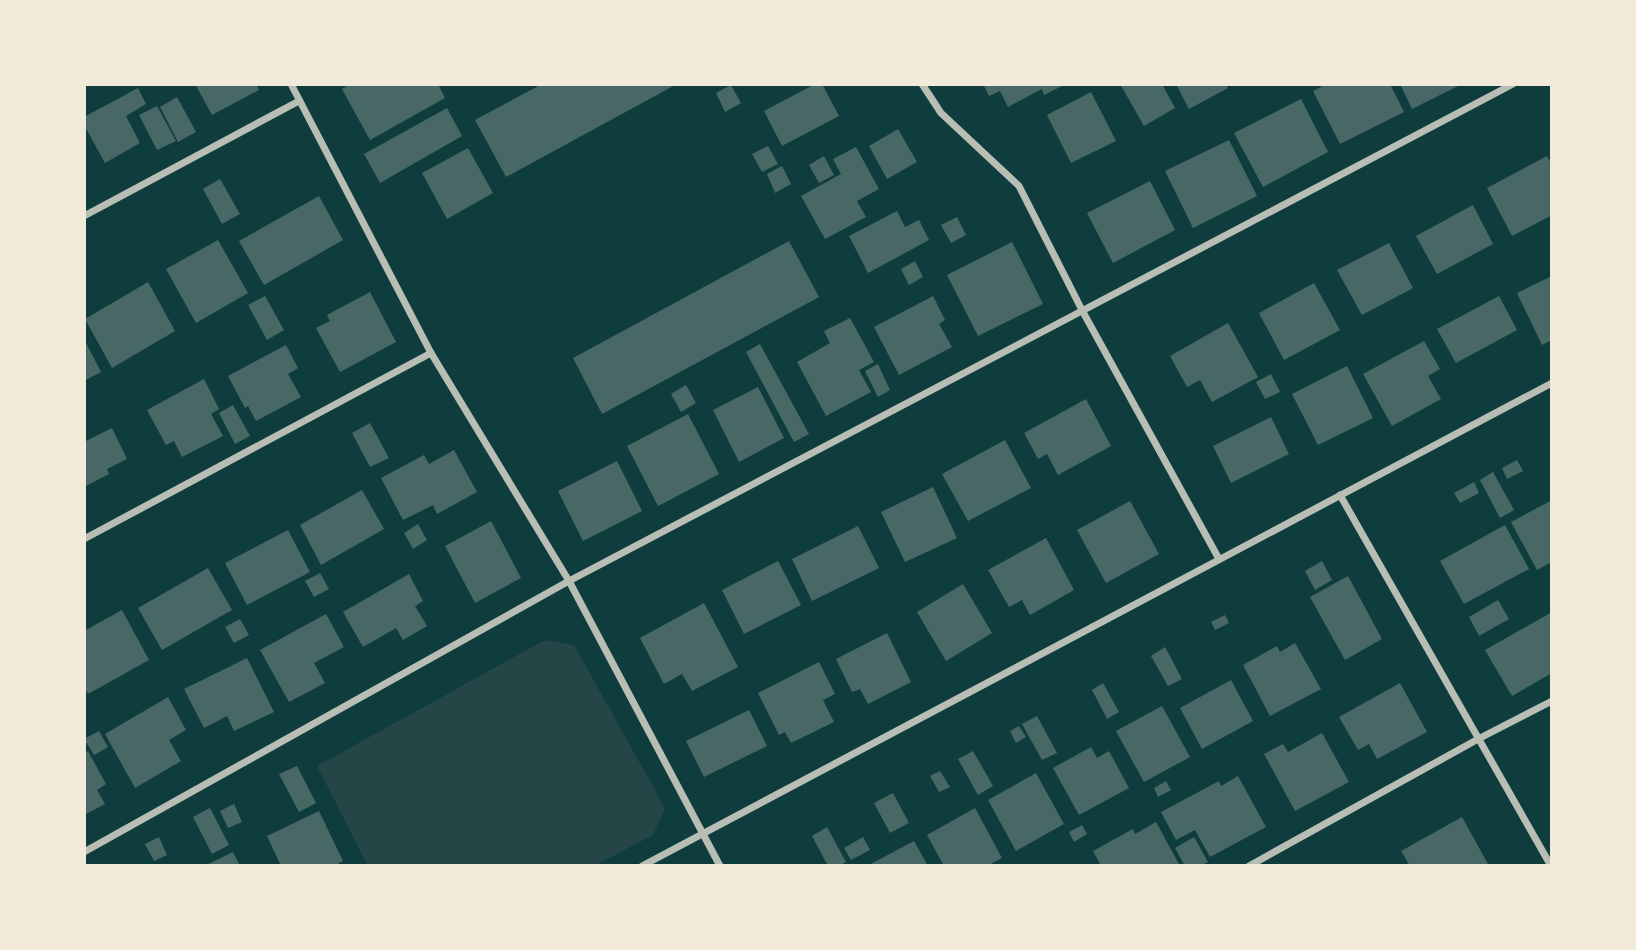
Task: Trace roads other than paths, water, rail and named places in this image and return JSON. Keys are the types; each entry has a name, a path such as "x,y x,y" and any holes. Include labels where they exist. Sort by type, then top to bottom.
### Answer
{"street":[{"path":"290,84 430,353 569,582 720,866"},
{"path":"922,84 941,113 1019,186 1083,312 1220,559"},
{"path":"84,852 569,582 1513,84"},
{"path":"84,216 299,101"},
{"path":"84,539 430,353"},
{"path":"642,866 1552,383"},
{"path":"1340,495 1551,866"},
{"path":"1249,866 1552,701"}]}
